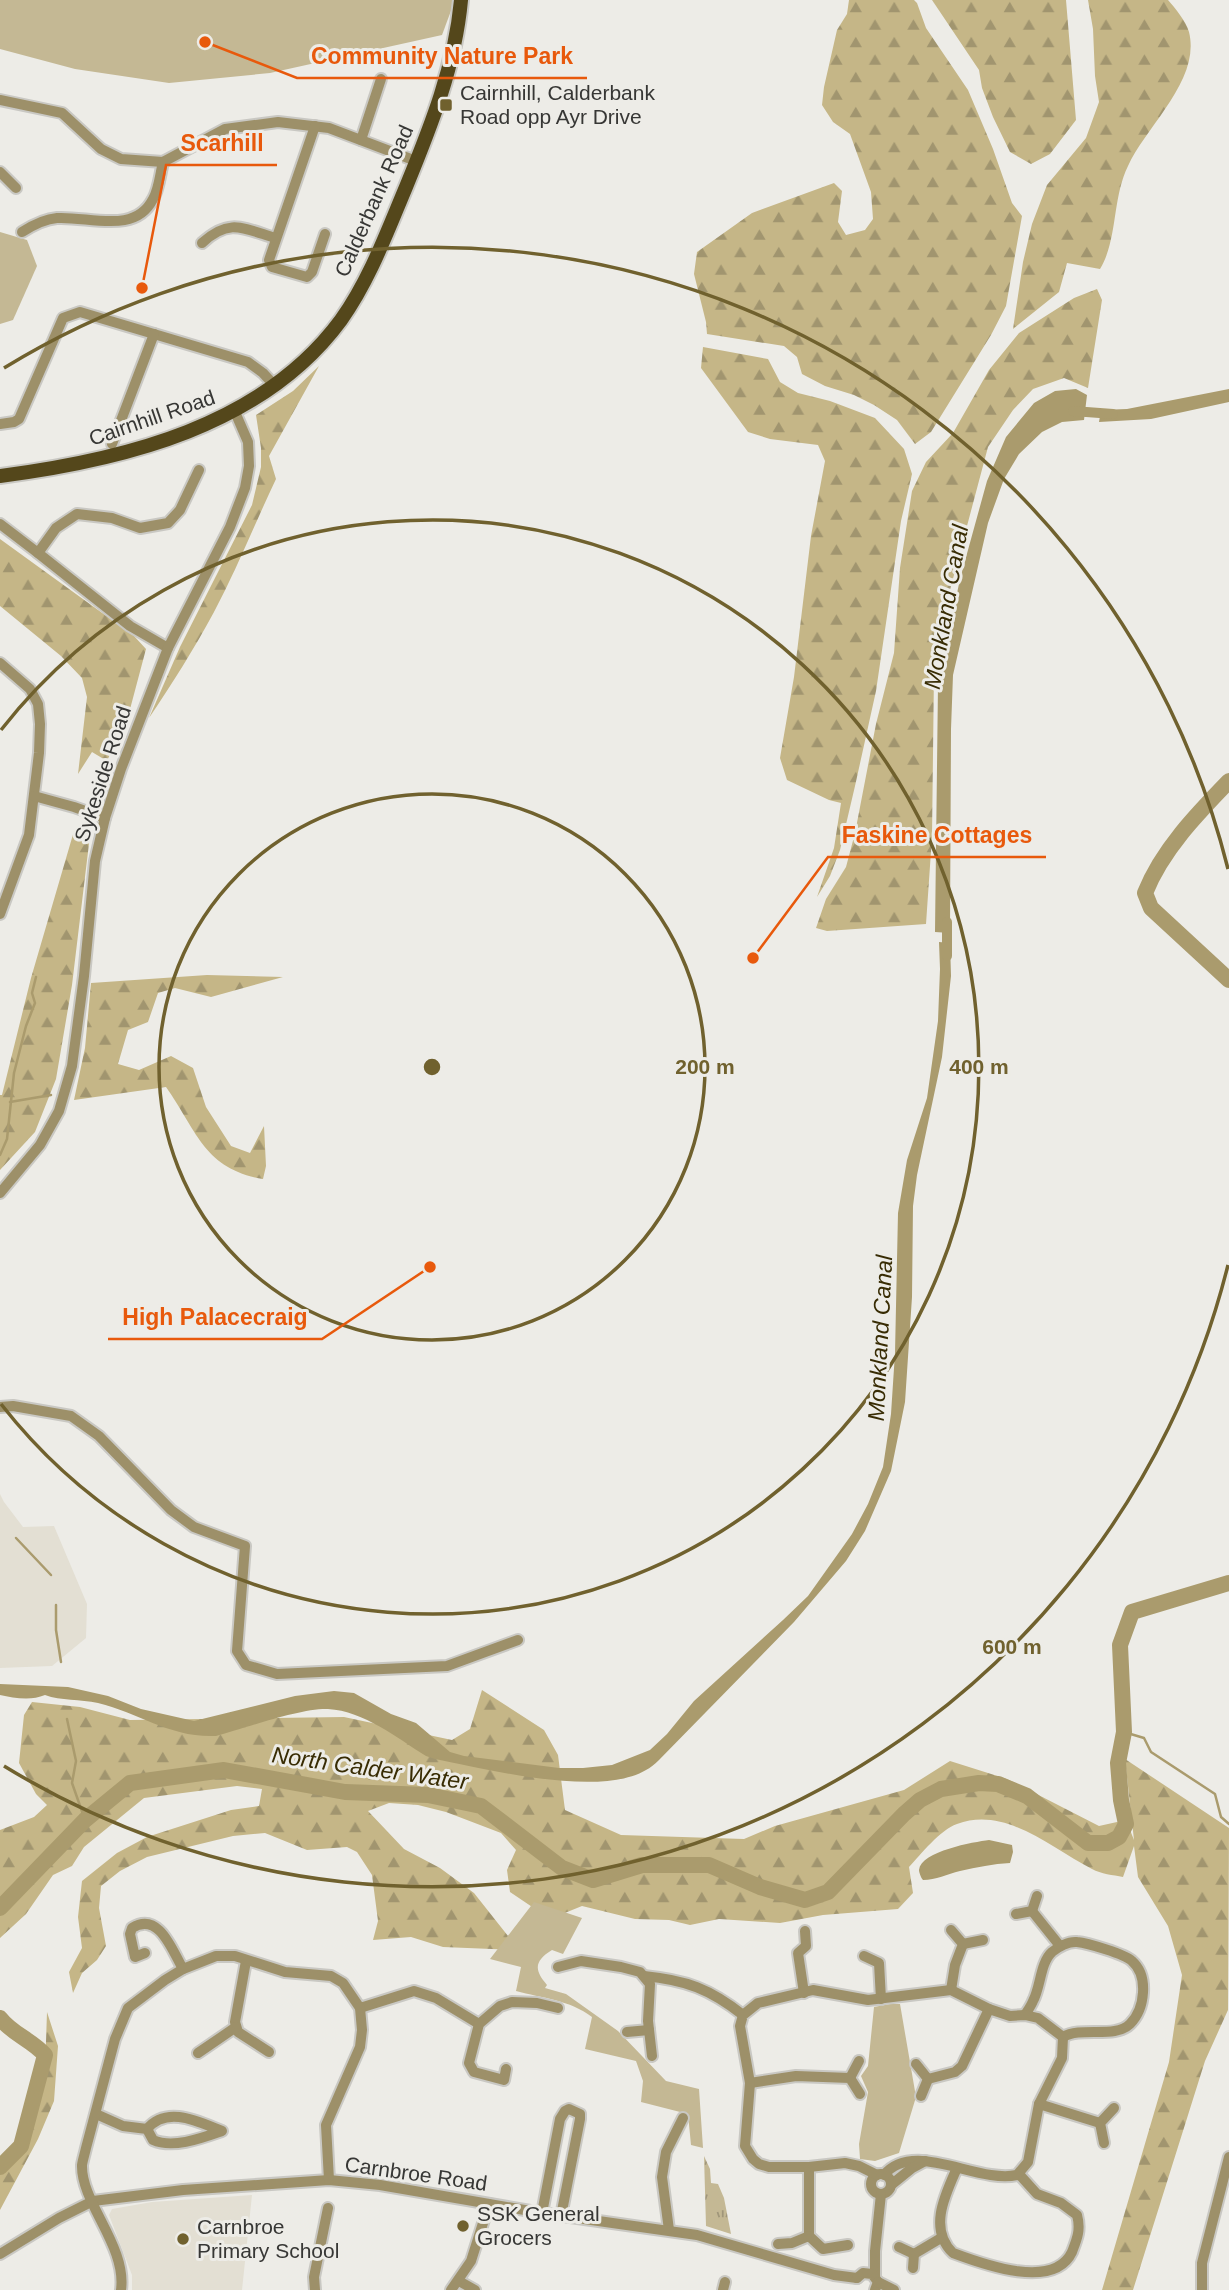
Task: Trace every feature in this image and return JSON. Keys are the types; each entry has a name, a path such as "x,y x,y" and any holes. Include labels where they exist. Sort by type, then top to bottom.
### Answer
{"main road":[{"name":"Calderbank Road","path":"235,412 275,386 318,347 341,319 370,273 444,85 454,49 461,0"},
{"name":"Cairnhill Road","path":"0,476 98,460 143,448 235,412"}],"street":[{"path":"361,140 381,79"},
{"path":"0,100 62,113 102,149 121,159 163,162 225,130 278,122 330,128 416,161"},
{"path":"315,126 275,238 269,260 272,267 307,277 312,272 325,234"},
{"path":"22,232 35,224 57,218 124,221 144,212 155,198 163,162"},
{"path":"0,172 16,188"},
{"path":"202,243 214,232 235,226 275,238"},
{"path":"0,424 19,419 63,318 80,312 248,362 275,386"},
{"path":"111,444 154,334"},
{"name":"Sykeside Road","path":"0,1194 40,1145 59,1111 72,1066 95,862 105,818 125,757 168,648 230,527 245,488 250,466 248,442 235,412"},
{"path":"38,553 56,528 77,514 112,517 140,528 168,523 180,510 199,470"},
{"path":"0,524 130,625 168,648"},
{"path":"0,663 25,683 38,704 39,753 29,835 4,890 5,905 0,914"},
{"path":"34,796 105,818"},
{"path":"0,1407 13,1406 71,1416 99,1436 170,1510 194,1527 245,1546 237,1651 246,1665 277,1674 447,1666 518,1640"},
{"path":"1032,1911 1037,1896"},
{"path":"1016,1914 1032,1911"},
{"path":"1032,1911 1060,1946"},
{"path":"145,1954 135,1957 130,1934 132,1928 149,1923 159,1929 183,1969"},
{"path":"951,1930 963,1944"},
{"path":"804,1993 799,1953 806,1945 805,1931"},
{"path":"963,1944 983,1940"},
{"path":"1025,2015 1034,2000 1047,1957 1060,1946 1075,1941 1130,1958 1138,1966 1143,1982 1141,2005 1129,2026 1121,2030 1071,2032 1063,2037"},
{"path":"951,1990 963,1944"},
{"path":"121,2290 123,2279 120,2265 86,2184 82,2166 115,2039 128,2008 183,1969 225,1955 285,1972 331,1976 343,1983 360,2008 362,2030 360,2048 326,2125 329,2180"},
{"path":"864,1956 879,1963 881,1999"},
{"path":"246,1961 236,2027 238,2032 270,2052"},
{"path":"558,1967 581,1961 640,1972 650,1984 649,2029 652,2056"},
{"path":"644,1976 665,1978 703,1988 743,2015"},
{"path":"360,2008 414,1990 436,1998 479,2024"},
{"path":"891,2185 888,2178 877,2177 845,2163 809,2167 764,2166 748,2153 745,2146 750,2082 740,2026 743,2015 758,2003 813,1990 868,2000 951,1990 989,2009 1010,2015 1038,2018 1063,2037"},
{"path":"506,2069 503,2080 474,2072 471,2068 469,2063 479,2024 500,2006 512,2001 558,2008"},
{"path":"928,2079 955,2072 962,2066 989,2009"},
{"path":"198,2053 236,2027"},
{"path":"627,2032 649,2029"},
{"path":"925,2161 891,2185 887,2192 881,2194 873,2191 877,2177 896,2164 910,2159 925,2161 995,2177 1018,2174 1028,2162 1039,2104 1062,2058 1063,2037"},
{"path":"850,2078 859,2062"},
{"path":"916,2064 928,2079"},
{"path":"750,2082 796,2076 850,2078"},
{"path":"850,2078 860,2094"},
{"path":"920,2096 928,2079"},
{"path":"1039,2104 1100,2123"},
{"path":"1100,2123 1114,2108"},
{"path":"542,2213 560,2119 569,2109 580,2114 580,2119 561,2216"},
{"path":"96,2114 123,2126 147,2129"},
{"path":"186,2116 222,2132 199,2139 162,2144 153,2140 147,2129 152,2123 165,2118 186,2116"},
{"path":"669,2230 662,2177 666,2152 682,2118"},
{"path":"1100,2123 1104,2143"},
{"path":"1202,2290 1202,2263 1229,2157"},
{"path":"809,2167 809,2236"},
{"path":"957,2168 939,2220 941,2238 953,2253 1009,2273 1035,2278 1052,2274 1069,2261 1080,2232 1077,2215 1061,2203 1037,2194 1018,2174"},
{"name":"Carnbroe Road","path":"0,2254 93,2201 183,2190 329,2180 364,2183 561,2216 669,2230 734,2245 894,2290"},
{"path":"867,2282 875,2251 881,2194"},
{"path":"451,2290 471,2261 489,2204"},
{"path":"315,2290 314,2277 328,2208"},
{"path":"778,2244 792,2243 809,2236"},
{"path":"809,2236 823,2249 848,2245"},
{"path":"914,2254 941,2238"},
{"path":"899,2247 914,2254"},
{"path":"913,2268 914,2254"},
{"path":"459,2281 475,2290"}],"shaded area":[{"path":"1076,389 1087,395 1084,420 1062,422 1042,432 1019,454 1004,479 988,523 953,675 950,933 935,932 938,684 960,579 987,481 1006,437 1034,403 1055,391"},
{"path":"1229,389 1229,402 1151,419 1099,422 1101,410 1127,409"},
{"path":"939,942 950,943 951,976 942,1057 913,1206 912,1297 905,1402 891,1471 865,1531 846,1561 794,1622 652,1766 626,1778 601,1782 542,1779 426,1756 380,1726 341,1711 328,1709 303,1712 216,1736 199,1736 170,1729 98,1703 45,1695 17,1698 0,1695 0,1684 68,1687 108,1696 141,1709 194,1721 295,1696 334,1691 354,1693 391,1714 416,1723 450,1752 464,1756 559,1768 583,1768 612,1765 650,1750 694,1701 808,1596 852,1534 883,1467 891,1414 895,1353 898,1213 907,1160 927,1098 938,1021"},
{"path":"0,1494 23,1527 54,1526 87,1604 86,1638 52,1666 0,1668"},
{"path":"989,1840 1012,1845 1010,1863 973,1868 923,1880 919,1870 922,1863 929,1858 949,1849"},
{"name":"Carnbroe Primary School","path":"252,2195 242,2290 132,2290 132,2275 109,2215 112,2209 152,2202"}],"green space":[{"path":"0,0 455,0 442,35 270,73 169,83 75,69 0,49"},
{"path":"849,0 914,0 917,3 926,28 968,90 1012,203 1022,216 1006,306 931,432 915,444 897,420 874,405 802,374 797,357 784,346 707,334 694,274 697,252 752,213 834,183 842,191 838,222 846,235 865,230 873,219 871,192 850,134 833,122 822,105 837,30 847,14"},
{"path":"932,0 1066,0 1076,120 1050,154 1031,164 1010,152 982,88 979,70"},
{"path":"1088,0 1168,0 1183,19 1189,32 1191,50 1187,68 1170,102 1128,166 1119,191 1110,245 1100,269 1067,263 1059,292 1013,329 1032,224 1047,185 1086,138 1099,102"},
{"path":"0,232 27,240 37,266 13,320 0,324"},
{"path":"1097,289 1102,300 1088,388 1064,378 1033,389 1013,410 988,447 942,620 934,671 932,837 926,924 827,931 816,928 826,899 846,867 855,833 876,724 894,653 900,568 912,491 926,462 953,433 989,370 1019,333 1074,298"},
{"path":"703,347 768,359 780,382 798,393 830,401 875,418 904,449 912,474 901,521 876,691 855,786 840,850 830,876 817,897 834,848 841,803 787,780 780,758 794,677 811,536 825,461 818,445 770,439 748,432 701,368"},
{"path":"319,366 269,456 276,479 230,579 199,639 149,718 180,647 252,505 261,467 256,415 293,391"},
{"path":"0,539 134,636 146,649 129,713 107,761 92,752 78,774 87,697 82,678 61,656 0,606"},
{"path":"91,827 72,985 56,1079 35,1132 0,1170 0,1095 31,978 74,831"},
{"path":"207,975 283,977 211,997 175,988 158,993 148,1022 128,1030 118,1064 139,1070 171,1056 193,1068 206,1107 231,1146 250,1153 264,1126 266,1166 263,1179 227,1167 215,1157 204,1146 166,1087 74,1100 85,1048 91,983"},
{"path":"482,1690 544,1730 558,1755 565,1810 621,1835 744,1839 775,1826 904,1790 950,1761 1007,1779 1099,1826 1126,1820 1134,1840 1125,1759 1229,1828 1228,2010 1205,2061 1133,2290 1102,2290 1169,2062 1182,1975 1168,1926 1138,1877 1134,1846 1123,1877 1096,1871 1028,1832 1010,1825 993,1820 975,1820 957,1824 944,1831 909,1867 913,1893 898,1909 823,1915 780,1923 719,1919 690,1925 669,1920 635,1919 582,1906 550,1919 510,1892 507,1870 516,1850 501,1833 446,1812 418,1805 389,1803 368,1811 404,1849 440,1868 474,1893 519,1950 443,1947 411,1937 373,1940 378,1921 372,1875 357,1852 347,1847 307,1850 265,1833 233,1836 147,1857 120,1871 101,1886 99,1908 106,1946 97,1960 82,1973 73,1993 69,1972 82,1948 78,1917 82,1881 117,1853 147,1837 231,1810 259,1806 262,1789 237,1786 144,1798 84,1847 72,1866 53,1875 26,1914 0,1938 0,1830 34,1817 47,1805 36,1794 19,1763 24,1715 32,1702 80,1707 130,1720 344,1717 452,1740 470,1729"},
{"path":"534,1902 582,1918 563,1954 552,1950 539,1962 538,1970 547,1985 545,1988 566,1994 618,2031 666,2081 699,2089 703,2148 691,2145 688,2114 641,2102 643,2081 636,2061 585,2049 592,2017 565,2003 516,1991 521,1967 490,1959"},
{"path":"900,2004 916,2097 899,2153 875,2161 860,2159 859,2144 868,2092 861,2076 868,2066 874,2007"},
{"path":"47,2012 58,2046 54,2101 38,2139 0,2210 0,2174 14,2160 45,2071"},
{"path":"704,2156 710,2169 711,2183 718,2184 724,2198 731,2234 706,2226"}],"waterway":[{"name":"Monkland Canal","path":"1073,411 1113,414"},
{"name":"North Calder Water","path":"1229,781 1171,847 1145,893 1151,908 1229,980"},
{"name":"Monkland Canal","path":"947,922 947,956"},
{"path":"0,1155 7,1139 14,1073 35,1003 32,993 36,977"},
{"path":"10,1102 51,1095"},
{"path":"16,1538 51,1575"},
{"name":"North Calder Water","path":"0,1908 85,1820 130,1783 224,1770 345,1792 428,1795 481,1806 562,1868 593,1880 642,1865 709,1865 760,1887 805,1900 828,1892 904,1814 920,1800 941,1789 979,1783 998,1784 1027,1796 1088,1843 1108,1843 1119,1837 1126,1824 1118,1763 1124,1732 1120,1645 1132,1612 1229,1583"},
{"path":"56,1605 56,1630 61,1662"},
{"path":"67,1719 76,1761 72,1783 85,1820"},
{"path":"1124,1732 1144,1738 1151,1752 1215,1794 1221,1817 1229,1824"},
{"name":"North Calder Water","path":"0,2018 45,2055 21,2146 0,2167"}],"place":[{"name":"Community Nature Park","path":"205,42"},
{"name":"Cairnhill, Calderbank Road opp Ayr Drive","path":"446,105"},
{"name":"Scarhill","path":"142,288"},
{"name":"Faskine Cottages","path":"753,958"},
{"name":"High Palacecraig","path":"430,1267"},
{"name":"SSK General Grocers","path":"463,2226"},
{"name":"Carnbroe Primary School","path":"183,2239"}]}
